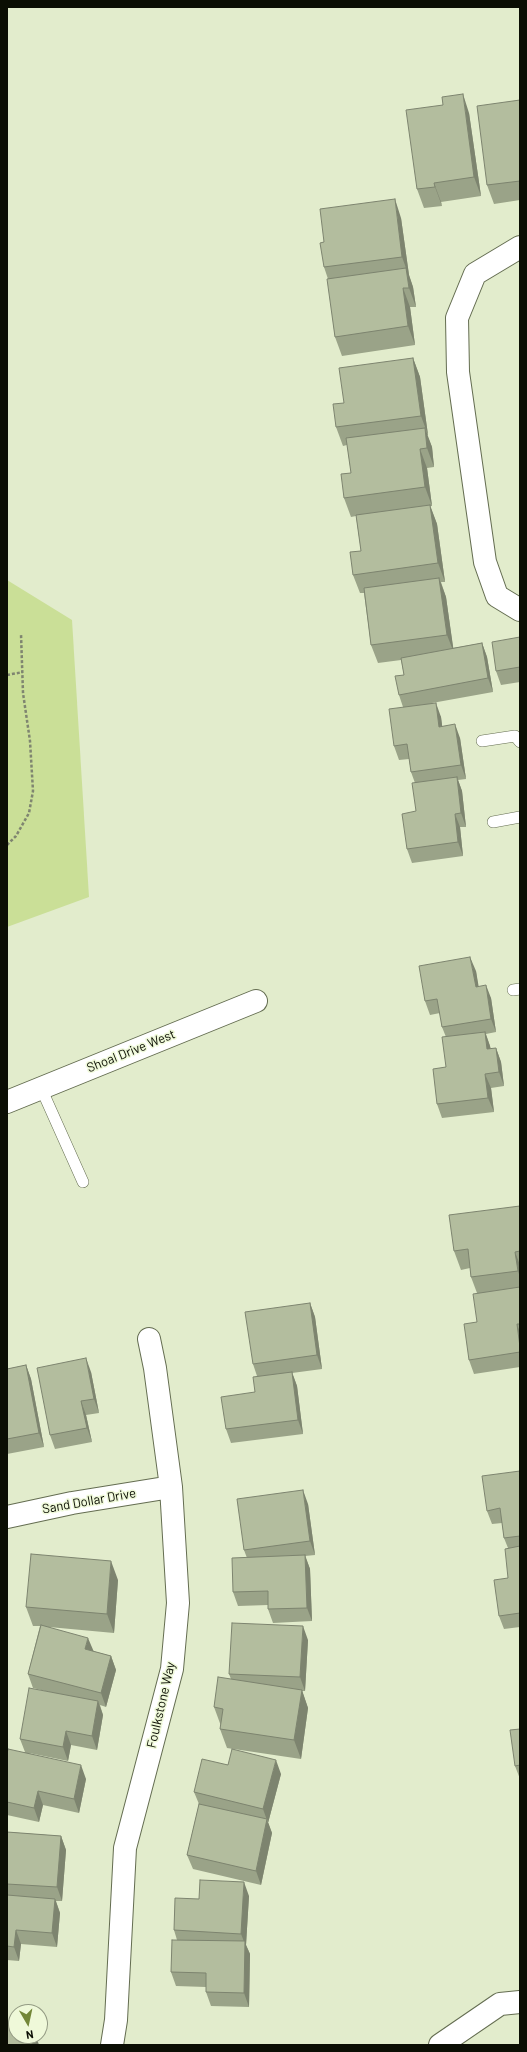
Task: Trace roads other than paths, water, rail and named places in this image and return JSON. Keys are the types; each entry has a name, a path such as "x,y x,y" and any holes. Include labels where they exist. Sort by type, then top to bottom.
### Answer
{"street":[{"path":"520,247 475,274 457,318 458,372 485,562 497,596 520,610"},
{"name":"Shoal Drive West","path":"7,1102 256,1001"},
{"name":"Foulkstone Way","path":"112,2045 116,2020 125,1848 172,1669 178,1603 171,1487 155,1368 149,1339"},
{"name":"Sand Dollar Drive","path":"7,1517 72,1502 171,1487"},
{"path":"440,2045 500,2004 520,2002"}],"lane":[{"path":"482,741 515,736 520,742"},
{"path":"493,822 520,817"},
{"path":"41,1088 83,1182"}]}
